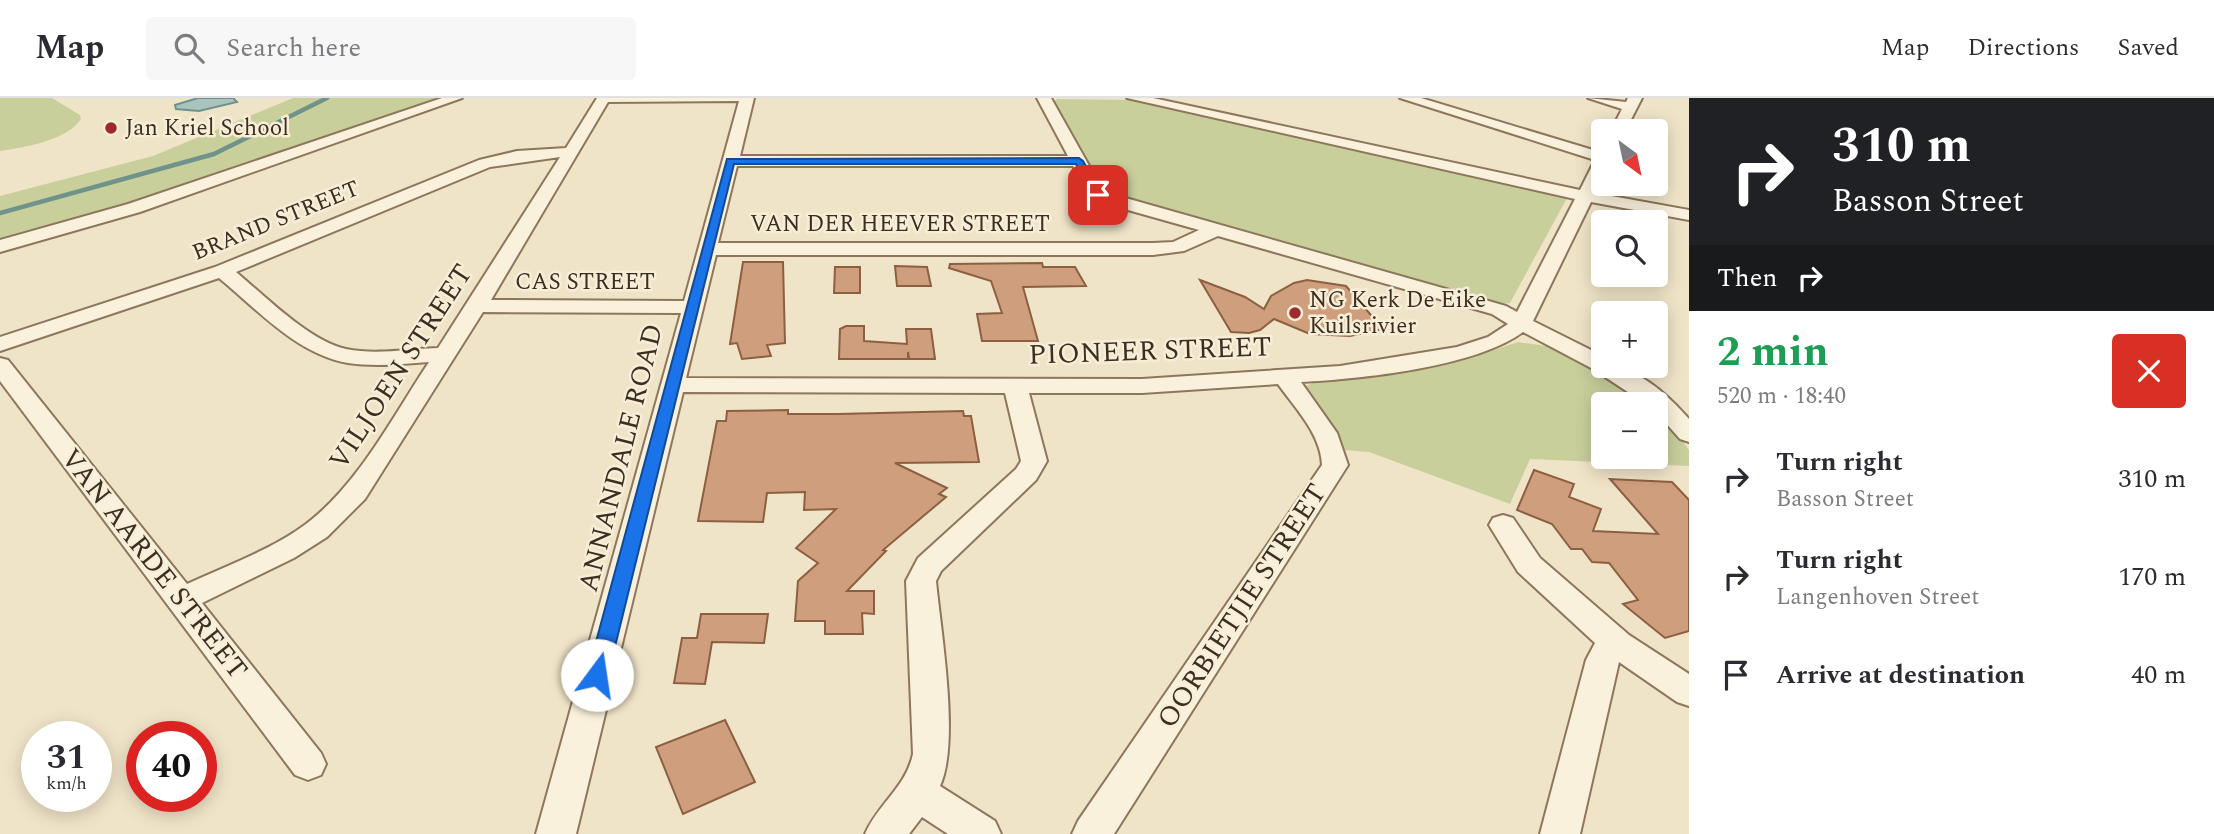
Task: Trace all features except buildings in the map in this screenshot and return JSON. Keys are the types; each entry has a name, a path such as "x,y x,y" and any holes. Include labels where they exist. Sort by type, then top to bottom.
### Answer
{"street":[{"path":"0,246 134,208 455,98"},
{"path":"604,98 736,98"},
{"name":"VILJOEN STREET","path":"181,600 284,551 337,513 355,493 477,306 604,98"},
{"name":"ANNANDALE ROAD","path":"556,834 747,98"},
{"path":"1044,98 1096,192 1102,197 1499,310 1634,382 1685,422"},
{"path":"1134,98 1157,100 1656,211 1689,215"},
{"path":"1407,98 1591,155"},
{"path":"1594,98 1632,103 1624,119"},
{"name":"BRAND STREET","path":"0,344 222,271 485,163 525,155 571,152"},
{"path":"730,161 1079,161"},
{"name":"PIONEER STREET","path":"673,385 1142,386 1340,373 1460,353 1496,342 1521,324 1591,184"},
{"name":"VAN DER HEEVER STREET","path":"708,248 1153,249 1177,247 1215,230"},
{"path":"222,271 296,328 336,353 365,356 443,355"},
{"name":"CAS STREET","path":"477,306 693,307"},
{"name":"VAN AARDE STREET","path":"0,365 308,764"},
{"name":"OORBIETJIE STREET","path":"1092,834 1335,465 1336,459 1330,444 1285,377"},
{"path":"886,834 918,793 931,767 920,581 933,561 1031,468 1033,451 1016,385"},
{"path":"1503,525 1529,565 1618,645 1689,692"},
{"path":"1560,834 1603,660 1607,652 1618,645"},
{"path":"918,793 981,834"}],"green space":[{"path":"0,98 52,98 80,115 81,119 74,127 56,138 0,151"},
{"path":"293,98 447,98 169,194 0,243 0,196 153,156"},
{"path":"1137,100 1561,194 1567,198 1510,303 1499,304 1121,200 1103,191 1054,101"},
{"path":"1518,342 1553,347 1591,368 1591,378 1608,378 1633,392 1591,392 1591,462 1530,459 1510,504 1369,452 1344,450 1305,394 1306,386 1315,382 1473,357"},
{"path":"1668,421 1689,450 1689,466 1668,465"}],"water":[{"path":"198,98 233,98 237,102 199,111 176,109 175,105"}],"waterway":[{"path":"0,213 214,154 327,98"}],"place":[{"name":"Jan Kriel School","path":"111,128"},
{"name":"NG Kerk De Eike Kuilsrivier","path":"1295,313"}],"route":[{"path":"597,675 730,161 1079,161 1098,195"}]}
